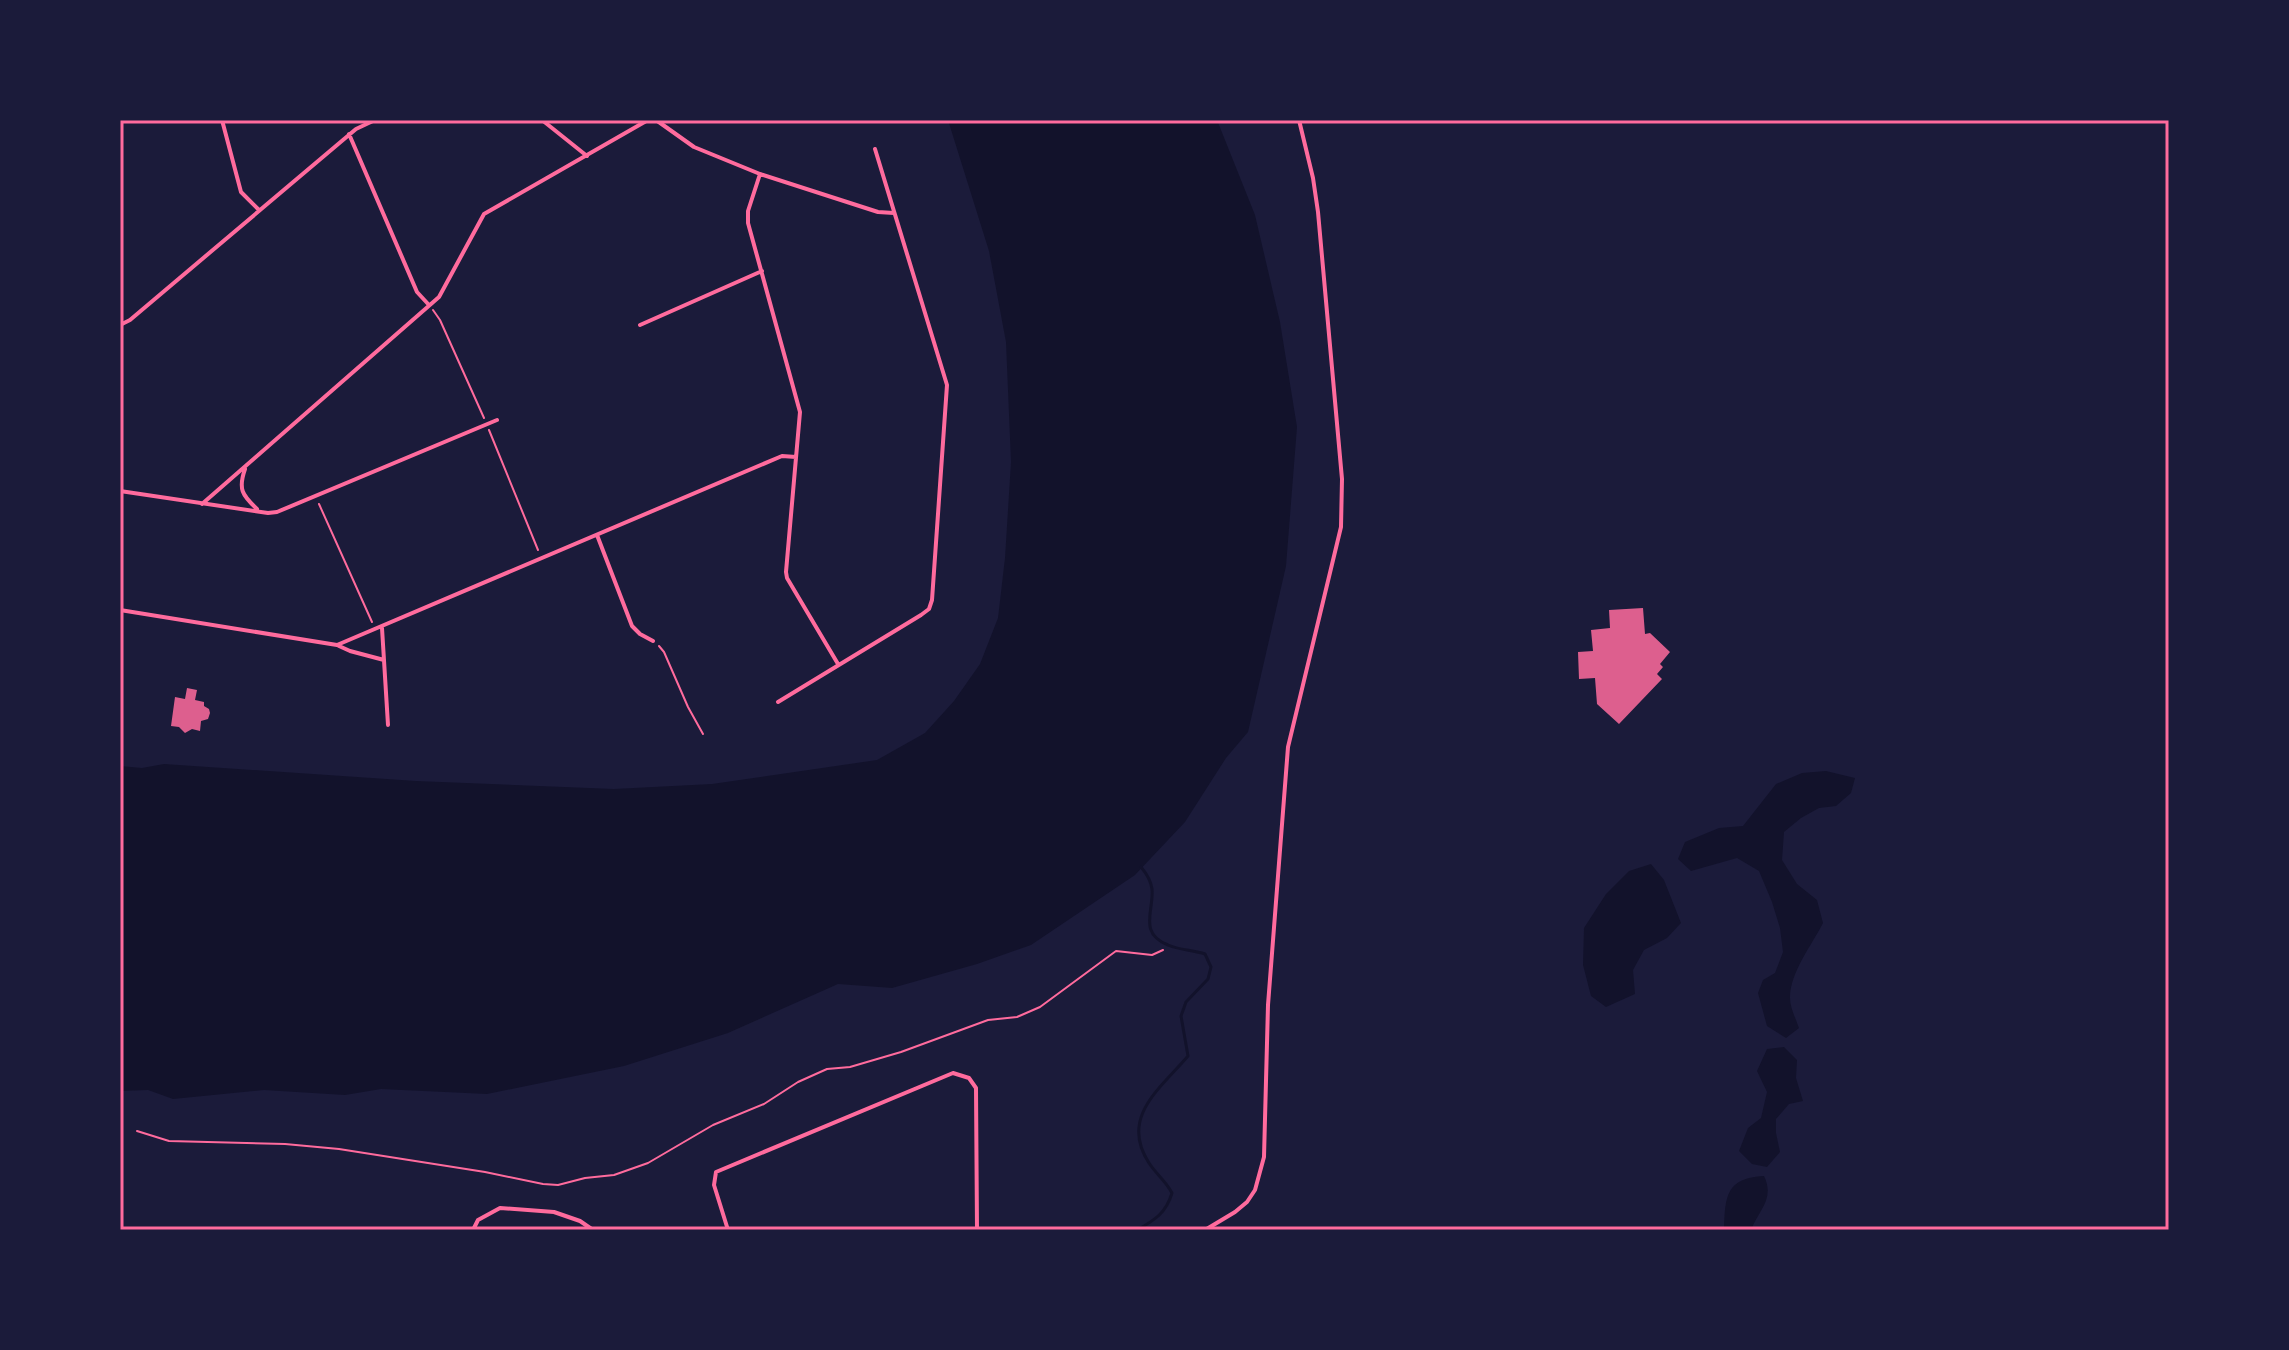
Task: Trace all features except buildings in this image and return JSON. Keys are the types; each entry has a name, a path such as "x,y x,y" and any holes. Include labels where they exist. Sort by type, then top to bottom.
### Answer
{"street":[{"path":"222,120 241,192 259,210"},
{"path":"120,325 130,320 349,134 375,120"},
{"path":"542,120 587,156"},
{"path":"202,504 439,297 484,214 648,120"},
{"path":"656,120 694,147 760,174 878,212 894,213"},
{"path":"1205,1230 1247,1202 1255,1190 1264,1157 1268,1005 1288,747 1341,527 1342,479 1318,212 1299,120"},
{"path":"349,134 417,292 430,305"},
{"path":"778,702 921,615 929,609 932,600 947,385 875,149"},
{"path":"760,174 748,211 748,223 800,412 787,578 839,664"},
{"path":"640,325 762,271"},
{"path":"120,491 277,512 497,420"},
{"path":"337,645 782,456 796,457"},
{"path":"246,466 241,482 242,492 260,512"},
{"path":"597,535 632,626 653,641"},
{"path":"120,610 337,645 384,660"},
{"path":"382,627 388,725"},
{"path":"728,1230 714,1185 716,1172 953,1073 969,1078 976,1088 977,1230"},
{"path":"473,1230 478,1220 500,1208 554,1212 580,1221 593,1230"}],"path":[{"path":"434,311 484,418"},
{"path":"488,429 540,554"},
{"path":"318,501 373,625"},
{"path":"660,647 703,734"},
{"path":"137,1131 169,1141 285,1144 339,1149 558,1185 639,1167 713,1125 764,1104 798,1082 827,1069 850,1067 888,1056 988,1020 1017,1017 1040,1007 1116,951 1152,955 1163,950"}],"shaded area":[{"path":"948,120 1217,120 1255,215 1280,322 1297,427 1286,566 1248,732 1226,758 1185,822 1135,875 1031,945 892,988 838,984 728,1033 624,1066 487,1094 381,1089 345,1095 264,1090 173,1099 148,1090 120,1091 120,766 142,768 164,764 416,781 614,789 712,784 877,760 925,733 954,701 980,664 998,618 1011,462 1006,342 989,251"},
{"path":"1826,771 1855,778 1851,793 1836,806 1819,808 1784,832 1782,860 1797,884 1817,900 1823,923 1794,978 1790,1002 1799,1028 1786,1038 1767,1026 1758,993 1763,980 1775,973 1783,952 1780,928 1759,871 1737,858 1691,871 1678,859 1685,842 1719,828 1743,826 1776,784 1802,773"},
{"path":"1651,864 1664,880 1681,923 1667,938 1644,950 1633,970 1635,994 1606,1007 1591,996 1583,965 1584,928 1606,894 1629,871"},
{"path":"1784,1047 1797,1060 1796,1078 1803,1101 1789,1104 1776,1119 1780,1152 1767,1167 1752,1164 1739,1151 1748,1128 1761,1118 1767,1092 1757,1071 1767,1049"},
{"path":"1764,1176 1767,1198 1751,1230 1724,1230 1730,1191 1742,1180"}],"waterway":[{"path":"1137,1230 1159,1215 1172,1193 1141,1147 1141,1117 1156,1092 1188,1056 1181,1016 1186,1002 1208,979 1211,967 1205,954 1172,947 1153,934 1150,928 1152,889 1141,867"}]}
